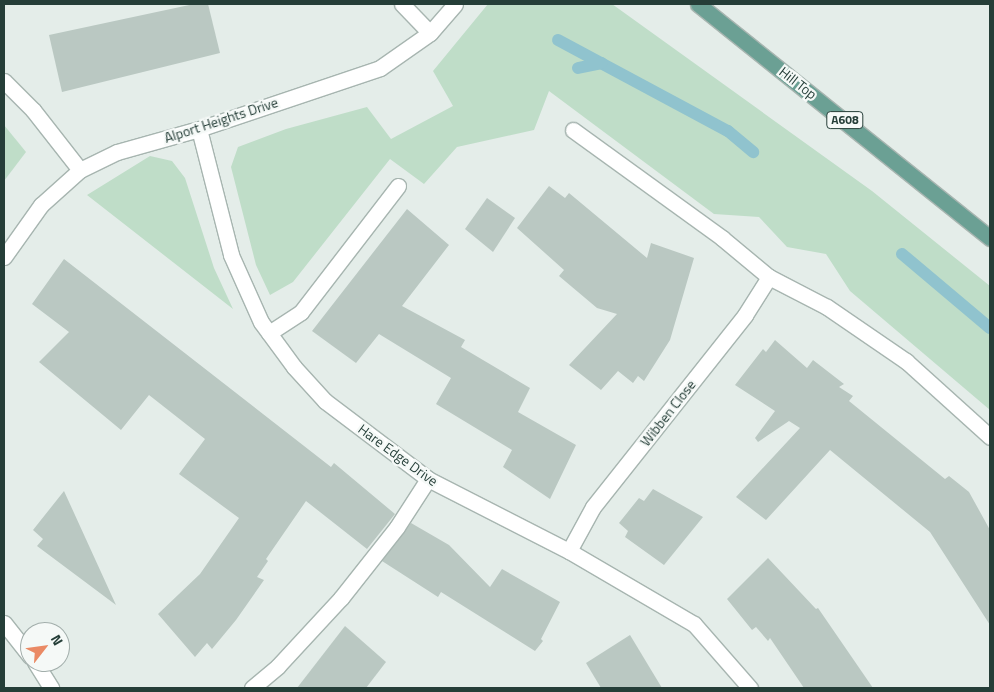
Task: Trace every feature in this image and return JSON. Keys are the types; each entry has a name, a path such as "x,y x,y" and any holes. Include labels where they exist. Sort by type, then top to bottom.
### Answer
{"main road":[{"name":"Hill Top","path":"698,4 990,238"}],"street":[{"path":"402,4 430,33"},
{"name":"Alport Heights Drive","path":"4,257 41,205 80,170 117,152 199,129 380,68 430,33 455,4"},
{"path":"4,81 33,110 80,170"},
{"name":"Hare Edge Drive","path":"199,129 231,255 269,333 294,367 326,401 428,479 569,551 694,624 750,688"},
{"path":"574,130 722,238 769,277 826,307 906,361 990,437"},
{"path":"269,333 302,312 398,186"},
{"name":"Wibben Close","path":"569,551 593,507 745,315 769,277"},
{"path":"252,688 278,666 341,598 397,527 428,479"},
{"path":"4,623 20,643"},
{"path":"41,672 51,688"}],"green space":[{"path":"488,4 612,4 872,191 990,286 990,410 850,291 826,254 787,247 759,217 714,214 549,91 534,130 457,147 424,184 390,159 293,282 270,295 256,265 231,167 238,147 286,129 367,107 391,139 453,106 433,71"},
{"path":"4,125 26,152 4,181"},
{"path":"150,156 172,161 185,178 214,268 233,309 87,195"}],"building":[{"path":"194,4 208,4 220,53 62,92 49,35"},
{"path":"549,186 565,198 569,193 647,258 651,243 694,258 670,340 644,381 638,376 633,383 618,371 601,390 569,365 617,314 597,308 559,276 564,270 517,228"},
{"path":"487,198 515,218 493,252 465,229"},
{"path":"407,209 449,245 402,306 465,340 461,347 530,388 518,412 576,445 550,499 503,467 512,450 436,404 451,378 379,334 356,363 312,331"},
{"path":"64,259 331,467 334,463 395,514 367,549 306,501 266,559 268,561 257,577 264,580 236,620 212,649 207,643 195,657 158,614 200,574 239,518 179,474 205,439 149,395 121,430 39,362 69,332 32,304"},
{"path":"775,340 807,368 813,360 844,384 839,387 853,396 849,401 945,479 949,476 969,492 990,530 990,625 930,532 830,450 766,520 736,497 800,428 789,421 758,442 755,438 775,411 735,385 763,349 766,352"},
{"path":"653,489 703,517 664,565 625,537 628,531 619,523 639,498 644,501"},
{"path":"64,491 116,605 37,546 43,539 33,530"},
{"path":"411,523 449,545 490,587 502,569 560,602 541,639 543,641 535,651 441,592 438,597 382,561"},
{"path":"768,558 816,609 818,608 873,688 804,688 770,638 768,641 756,627 752,630 727,599"},
{"path":"345,626 386,662 366,688 297,688"},
{"path":"630,635 662,688 601,688 586,663"}],"waterway":[{"path":"558,40 728,131 753,152"},
{"path":"578,68 601,63"},
{"path":"902,254 990,328"}]}
